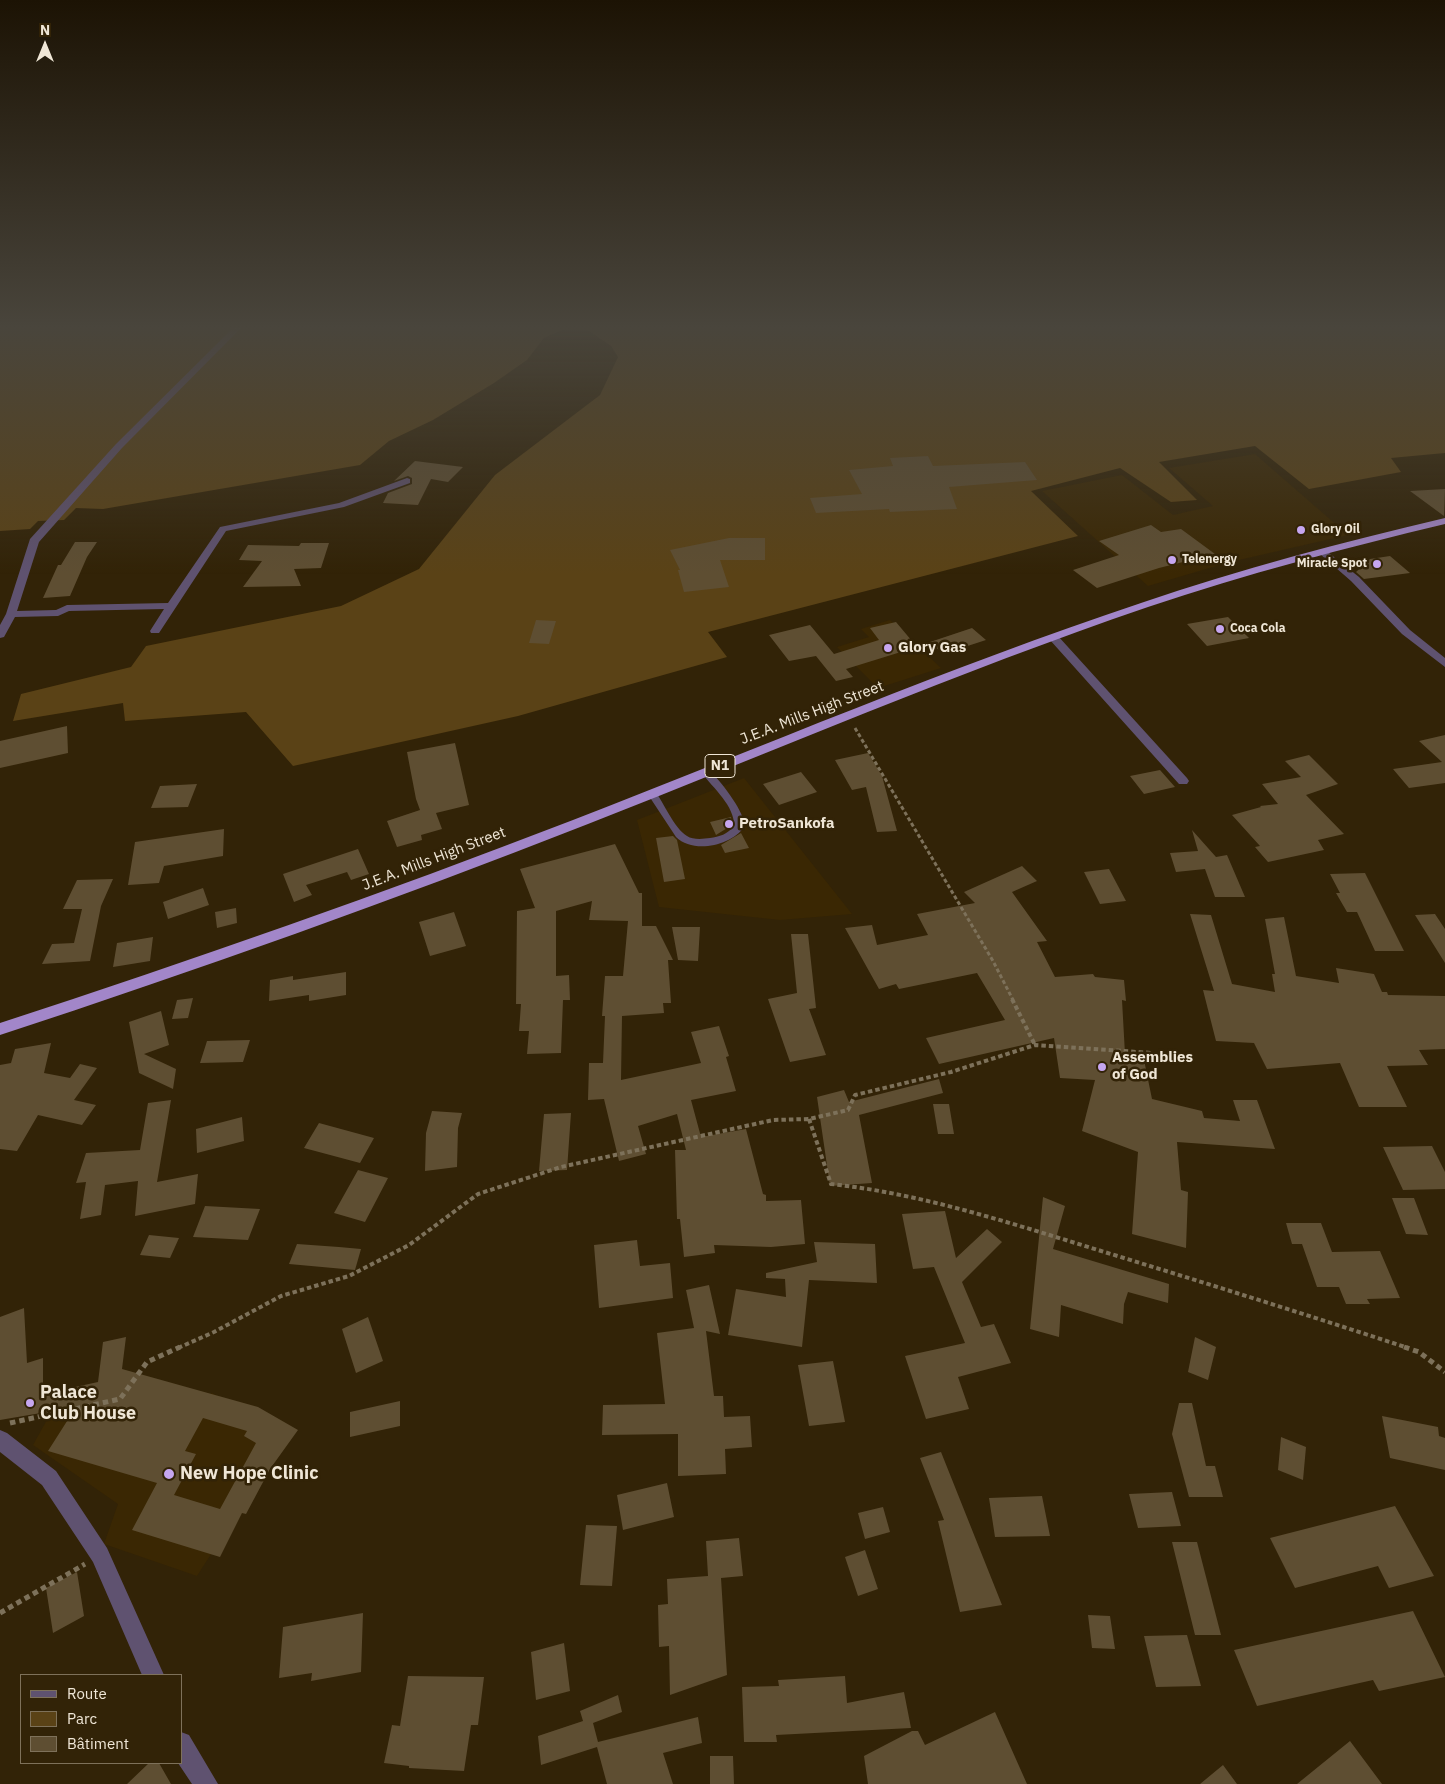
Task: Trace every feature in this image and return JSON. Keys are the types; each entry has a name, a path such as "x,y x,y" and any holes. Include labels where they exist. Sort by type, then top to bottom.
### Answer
{"highway":[{"name":"J.E.A. Mills High Street","path":"0,1029 268,940 1054,638 1213,583 1445,521"}],"street":[{"path":"0,635 11,614 34,540 119,446 157,408"},
{"path":"155,631 223,529 340,505 407,480"},
{"path":"1324,552 1355,579 1406,632 1445,664"},
{"path":"11,614 58,613 67,608 172,606"},
{"path":"1054,638 1183,781"},
{"path":"2,1432 48,1478 100,1555 153,1674"},
{"path":"182,1745 206,1784"}],"lane":[{"path":"652,793 683,838 695,843 709,843 732,835 738,828 739,820 714,780 706,772"}],"path":[{"path":"849,716 993,961 1034,1045"},
{"path":"2,1432 120,1398 147,1362 214,1332 281,1296 349,1276 409,1245 478,1194 561,1167 774,1120 809,1119 848,1110 855,1095 951,1072 1034,1045 1152,1053"},
{"path":"809,1119 831,1184 877,1189 972,1211 1290,1309 1419,1352 1445,1372"},
{"path":"0,1613 100,1555"}],"shaded area":[{"path":"1255,454 1348,535 1230,562 1148,586 1042,491 1122,475 1173,515 1213,506 1169,468"},
{"path":"890,620 941,668 878,688 837,647 869,637 861,629"},
{"path":"744,778 852,914 780,920 659,907 637,820"},
{"name":"New Hope Clinic","path":"212,1393 286,1437 197,1576 104,1544 118,1504 33,1445 48,1418 117,1405 197,1406"}],"green space":[{"path":"0,408 452,408 433,420 389,441 360,465 103,509 76,508 64,520 38,521 30,529 0,531"},
{"path":"583,408 1445,408 1445,453 1391,458 1401,472 1309,489 1255,446 1159,462 1197,500 1171,502 1120,468 1031,491 1078,536 708,632 727,657 518,716 293,766 246,712 125,721 123,703 13,721 21,694 131,667 146,646 341,606 419,569 495,475"}],"building":[{"path":"928,456 933,466 1025,462 1037,480 949,487 957,509 890,512 889,509 816,513 810,498 862,494 849,470 893,466 890,458"},
{"path":"415,461 463,467 448,482 431,479 418,505 383,503 388,493 412,484 412,478 408,476 394,481"},
{"path":"1445,489 1444,516 1410,491"},
{"path":"1151,525 1161,532 1181,529 1215,554 1159,568 1097,588 1073,570 1119,555 1099,541"},
{"path":"729,538 765,538 765,560 720,560 729,587 684,592 678,570 680,570 670,550"},
{"path":"75,542 97,542 87,557 70,596 43,598 58,565 61,565"},
{"path":"301,543 329,543 321,568 294,569 301,586 243,587 262,561 239,560 248,545 299,546"},
{"path":"1390,556 1410,573 1364,579 1356,572 1370,559"},
{"path":"1228,617 1249,638 1207,646 1187,624"},
{"path":"536,620 556,621 549,644 529,643"},
{"path":"896,622 917,647 846,669 853,677 836,681 816,656 789,661 769,635 810,625 834,654 879,640 870,628"},
{"path":"972,628 986,640 943,654 930,642"},
{"path":"67,726 68,753 0,768 0,741"},
{"path":"1445,735 1445,783 1409,788 1393,769 1442,762 1419,741"},
{"path":"455,743 469,805 436,813 442,829 421,835 422,840 397,847 387,821 420,810 407,752"},
{"path":"868,753 882,776 897,831 877,832 866,787 852,790 835,760"},
{"path":"1309,755 1338,784 1306,795 1344,834 1318,840 1324,850 1268,862 1255,847 1260,846 1232,815 1260,806 1278,804 1262,784 1301,777 1285,761"},
{"path":"1160,770 1175,787 1144,794 1130,776"},
{"path":"801,772 817,792 779,805 763,784"},
{"path":"197,784 188,807 151,808 160,786"},
{"path":"731,817 732,825 716,835 710,822"},
{"path":"224,829 223,856 164,866 159,883 128,885 135,842"},
{"path":"1192,830 1216,857 1227,855 1245,897 1215,897 1205,869 1176,872 1170,853 1198,851"},
{"path":"741,833 749,848 725,853 721,845"},
{"path":"673,836 677,840 685,879 664,882 656,838"},
{"path":"615,844 639,893 642,893 642,926 656,926 673,960 668,960 671,1003 663,1003 664,1013 622,1016 621,1080 701,1063 691,1032 719,1026 729,1056 726,1057 736,1091 691,1100 701,1137 746,1129 763,1194 766,1195 766,1201 801,1200 805,1244 771,1247 714,1245 715,1253 684,1257 680,1219 677,1219 675,1150 686,1150 677,1114 638,1126 646,1154 619,1161 604,1099 588,1100 589,1063 603,1063 605,1016 602,1016 605,976 623,976 628,921 589,920 592,901 556,911 556,976 569,975 570,1000 563,1000 561,1053 527,1054 529,1031 519,1031 521,1004 516,1004 517,911 535,908 520,869"},
{"path":"358,849 369,874 351,880 347,872 306,885 312,895 294,902 283,874"},
{"path":"1022,866 1037,881 1012,892 1047,941 1037,942 1055,977 1093,974 1095,977 1124,980 1126,1001 1122,1000 1125,1054 1143,1055 1152,1099 1202,1111 1204,1118 1240,1121 1233,1100 1257,1100 1275,1149 1177,1142 1181,1190 1188,1192 1186,1248 1132,1234 1138,1152 1082,1131 1095,1080 1060,1078 1054,1038 939,1064 926,1038 1005,1020 977,973 899,989 896,984 879,989 845,928 872,925 877,945 928,935 917,914 975,903 964,892"},
{"path":"1109,869 1126,901 1100,904 1084,872"},
{"path":"1365,873 1404,951 1375,951 1357,912 1347,912 1336,893 1340,893 1330,874"},
{"path":"113,879 101,906 90,961 42,964 52,944 74,943 82,909 63,909 77,880"},
{"path":"203,888 209,905 168,919 163,902"},
{"path":"236,908 237,923 217,928 215,912"},
{"path":"454,912 466,946 430,956 419,922"},
{"path":"1190,914 1211,915 1232,984 1275,992 1272,974 1275,974 1265,919 1284,917 1296,976 1339,983 1336,968 1374,974 1382,992 1387,992 1388,995 1445,996 1445,1049 1419,1050 1428,1065 1387,1066 1407,1107 1359,1107 1340,1063 1267,1069 1254,1043 1216,1041 1203,990 1214,991"},
{"path":"1435,914 1445,929 1445,963 1415,915"},
{"path":"672,927 700,927 698,961 678,960"},
{"path":"791,934 808,934 816,1008 809,1009 826,1055 790,1062 768,999 797,993"},
{"path":"153,937 150,961 113,967 117,943"},
{"path":"346,972 346,995 309,1001 309,995 269,1001 270,980 293,976 293,980"},
{"path":"193,998 188,1018 172,1019 177,1000"},
{"path":"161,1011 169,1045 144,1054 176,1069 173,1089 139,1073 129,1022"},
{"path":"250,1040 243,1062 200,1063 207,1041"},
{"path":"51,1043 44,1073 70,1078 80,1064 97,1068 74,1100 96,1105 82,1125 38,1115 17,1151 0,1149 0,1065 11,1063 15,1049"},
{"path":"939,1079 943,1093 859,1115 872,1183 830,1186 817,1097 844,1090 849,1102"},
{"path":"171,1100 157,1182 198,1174 195,1204 135,1216 138,1181 105,1185 101,1215 80,1219 86,1182 76,1183 86,1153 140,1150 148,1103"},
{"path":"933,1104 949,1104 954,1134 938,1134"},
{"path":"432,1111 462,1113 458,1128 457,1167 425,1171 426,1133"},
{"path":"571,1113 567,1170 539,1171 544,1114"},
{"path":"242,1117 244,1141 197,1153 196,1129"},
{"path":"319,1123 374,1138 360,1163 304,1148"},
{"path":"1432,1146 1445,1172 1445,1189 1403,1190 1383,1147"},
{"path":"358,1170 388,1178 365,1222 334,1213"},
{"path":"1043,1197 1065,1206 1053,1249 1169,1284 1168,1303 1128,1292 1124,1304 1123,1324 1061,1305 1059,1337 1030,1329"},
{"path":"1392,1198 1414,1198 1428,1235 1406,1234"},
{"path":"205,1206 260,1209 248,1240 193,1237"},
{"path":"945,1211 956,1258 987,1229 1002,1242 962,1282 981,1327 994,1324 1011,1363 958,1377 969,1409 926,1419 905,1356 965,1343 934,1267 913,1269 902,1214"},
{"path":"1286,1223 1321,1223 1332,1252 1380,1251 1400,1298 1367,1299 1370,1304 1346,1304 1339,1287 1317,1287 1302,1244 1292,1244"},
{"path":"149,1235 179,1238 170,1258 140,1255"},
{"path":"637,1240 640,1266 670,1263 673,1298 599,1308 594,1245"},
{"path":"814,1242 875,1244 877,1283 809,1280 802,1347 728,1335 736,1289 786,1297 785,1279 766,1278 766,1273 817,1262"},
{"path":"297,1244 361,1249 355,1270 289,1264"},
{"path":"709,1285 720,1334 706,1331 714,1396 723,1396 724,1417 750,1416 752,1447 725,1449 726,1474 678,1476 678,1434 602,1435 603,1405 665,1404 657,1333 694,1328 686,1290"},
{"name":"New Hope Clinic","path":"24,1308 27,1363 43,1358 43,1394 98,1382 103,1342 126,1337 122,1369 258,1407 298,1430 270,1469 246,1514 242,1513 220,1557 132,1530 157,1483 48,1451 76,1407 0,1420 0,1317","holes":["203,1418 247,1431 244,1436 256,1443 220,1509 174,1495 196,1454 185,1451"]},
{"path":"368,1317 383,1361 356,1373 342,1329"},
{"path":"1195,1337 1216,1347 1208,1380 1188,1372"},
{"path":"833,1361 845,1422 809,1426 798,1365"},
{"path":"400,1401 400,1426 350,1437 350,1412"},
{"path":"1179,1403 1192,1403 1206,1466 1215,1466 1223,1497 1189,1497 1172,1434"},
{"path":"1382,1416 1438,1427 1439,1436 1445,1438 1445,1470 1390,1458"},
{"path":"1281,1437 1306,1447 1303,1480 1278,1470"},
{"path":"941,1452 1002,1605 960,1612 938,1521 944,1520 920,1458"},
{"path":"667,1483 674,1517 623,1530 617,1495"},
{"path":"1172,1492 1181,1526 1138,1528 1129,1494"},
{"path":"1042,1496 1050,1536 995,1537 989,1498"},
{"path":"1395,1506 1434,1576 1389,1588 1378,1566 1295,1588 1270,1538"},
{"path":"883,1507 890,1532 865,1539 858,1513"},
{"path":"586,1525 617,1526 612,1586 580,1585"},
{"path":"739,1538 743,1576 721,1578 727,1675 670,1695 669,1646 659,1647 658,1605 668,1604 667,1579 708,1576 706,1541"},
{"path":"1172,1542 1197,1542 1221,1635 1195,1635"},
{"path":"865,1550 878,1589 858,1596 845,1557"},
{"path":"77,1572 84,1616 53,1633 46,1588"},
{"path":"1413,1611 1445,1677 1379,1691 1373,1680 1257,1706 1234,1650"},
{"path":"363,1613 361,1672 311,1681 312,1673 279,1678 283,1627"},
{"path":"1088,1615 1110,1616 1115,1649 1092,1648"},
{"path":"1187,1635 1201,1686 1156,1687 1144,1636"},
{"path":"564,1643 570,1691 536,1700 531,1652"},
{"path":"408,1676 484,1677 478,1725 471,1725 464,1771 409,1768 409,1766 384,1763 392,1725 400,1726"},
{"path":"845,1676 847,1703 904,1692 911,1728 776,1735 777,1742 744,1742 742,1687 779,1686 778,1680"},
{"path":"618,1695 622,1712 593,1723 598,1742 698,1717 702,1743 663,1753 673,1784 607,1784 597,1747 541,1765 538,1736 583,1721 580,1711"},
{"path":"995,1712 1027,1784 868,1784 864,1756 912,1731 918,1731 925,1745"},
{"path":"1350,1741 1382,1784 1297,1784"},
{"path":"710,1756 733,1756 734,1784 710,1784"},
{"path":"148,1764 160,1764 171,1784 127,1784"},
{"path":"1223,1765 1237,1784 1200,1784"}],"place":[{"name":"Glory Oil","path":"1301,530"},
{"name":"Telenergy","path":"1172,560"},
{"name":"Miracle Spot","path":"1377,564"},
{"name":"Coca Cola","path":"1220,629"},
{"name":"Glory Gas","path":"888,648"},
{"name":"PetroSankofa","path":"729,824"},
{"name":"Assemblies of God","path":"1102,1067"},
{"name":"Palace Club House","path":"30,1403"},
{"name":"New Hope Clinic","path":"169,1474"}]}
